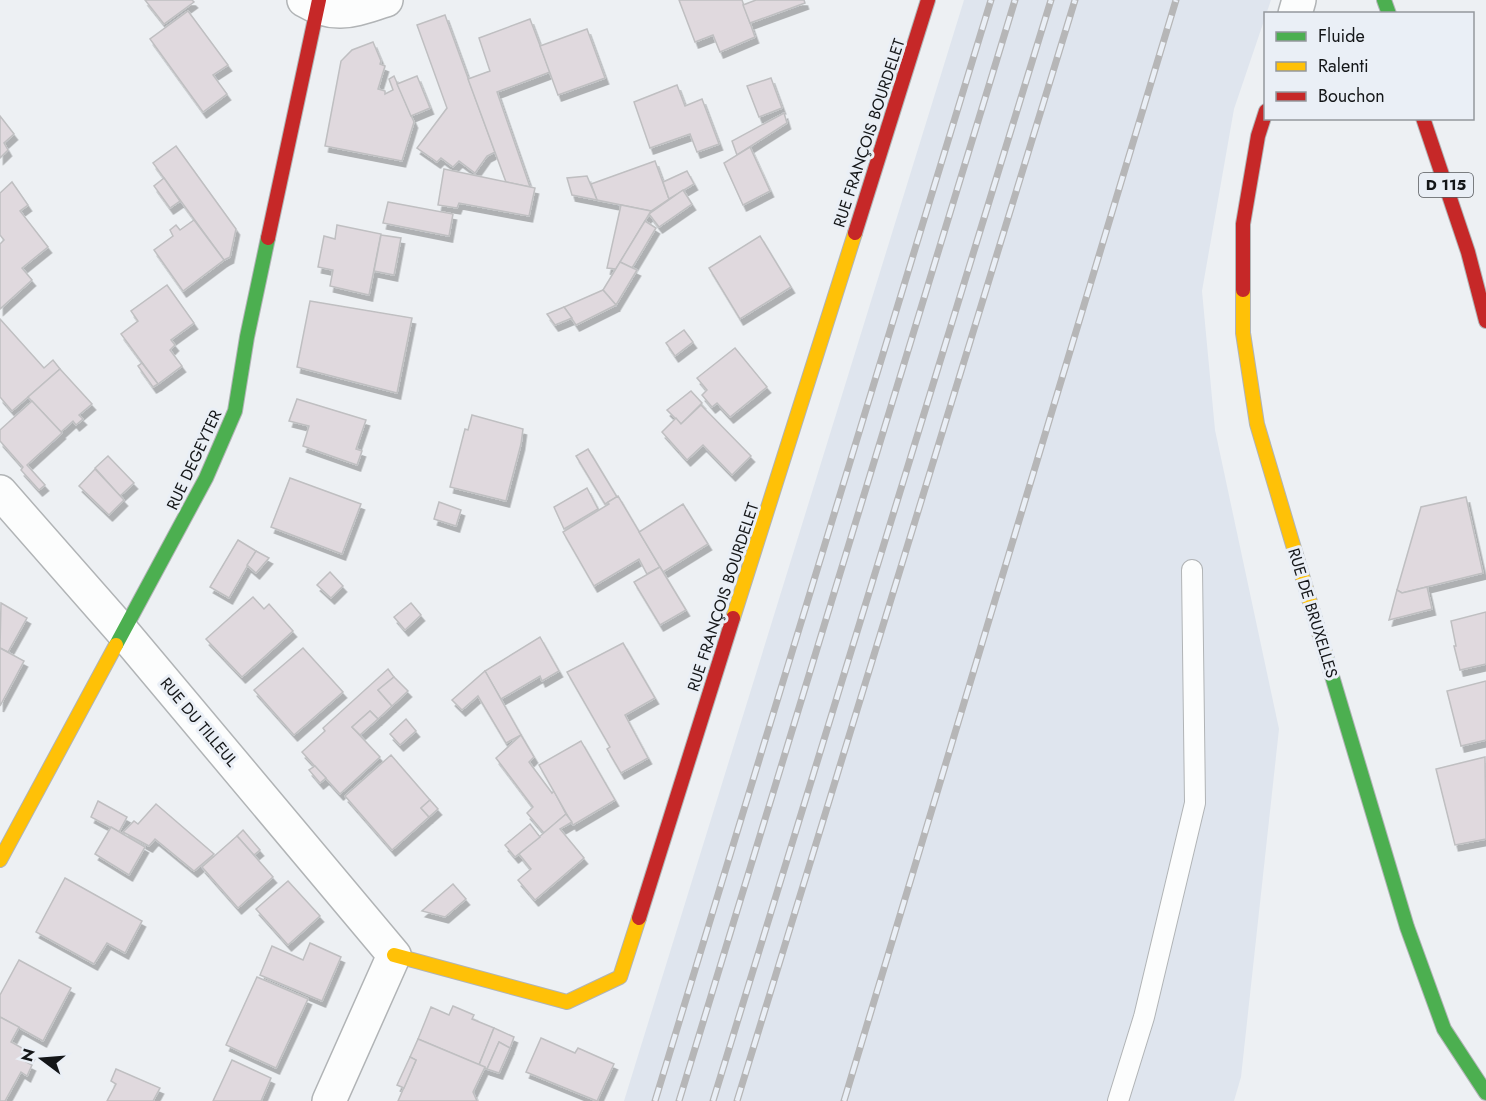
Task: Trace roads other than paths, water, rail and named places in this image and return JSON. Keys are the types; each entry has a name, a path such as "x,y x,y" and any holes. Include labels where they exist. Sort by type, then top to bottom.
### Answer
{"street":[{"path":"313,3 345,13 386,0"},
{"name":"RUE FRANÇOIS BOURDELET","path":"394,955 567,1002 620,977 928,0"},
{"name":"RUE DEGEYTER","path":"0,860 206,478 235,411 247,337 313,3"},
{"name":"RUE DE BRUXELLES","path":"1264,117 1258,136 1243,224 1243,333 1257,424 1407,927 1444,1029 1486,1093"},
{"name":"D 115","path":"1424,120 1468,252 1486,321"},
{"name":"RUE DU TILLEUL","path":"0,492 123,632 394,955"},
{"path":"329,1101 394,955"}],"lane":[{"path":"1118,1101 1144,1017 1195,803 1192,570"}],"railway":[{"path":"655,1101 991,0"},
{"path":"679,1101 1015,0"},
{"path":"713,1101 1051,0"},
{"path":"737,1101 1075,0"},
{"path":"844,1101 1176,0"}]}
